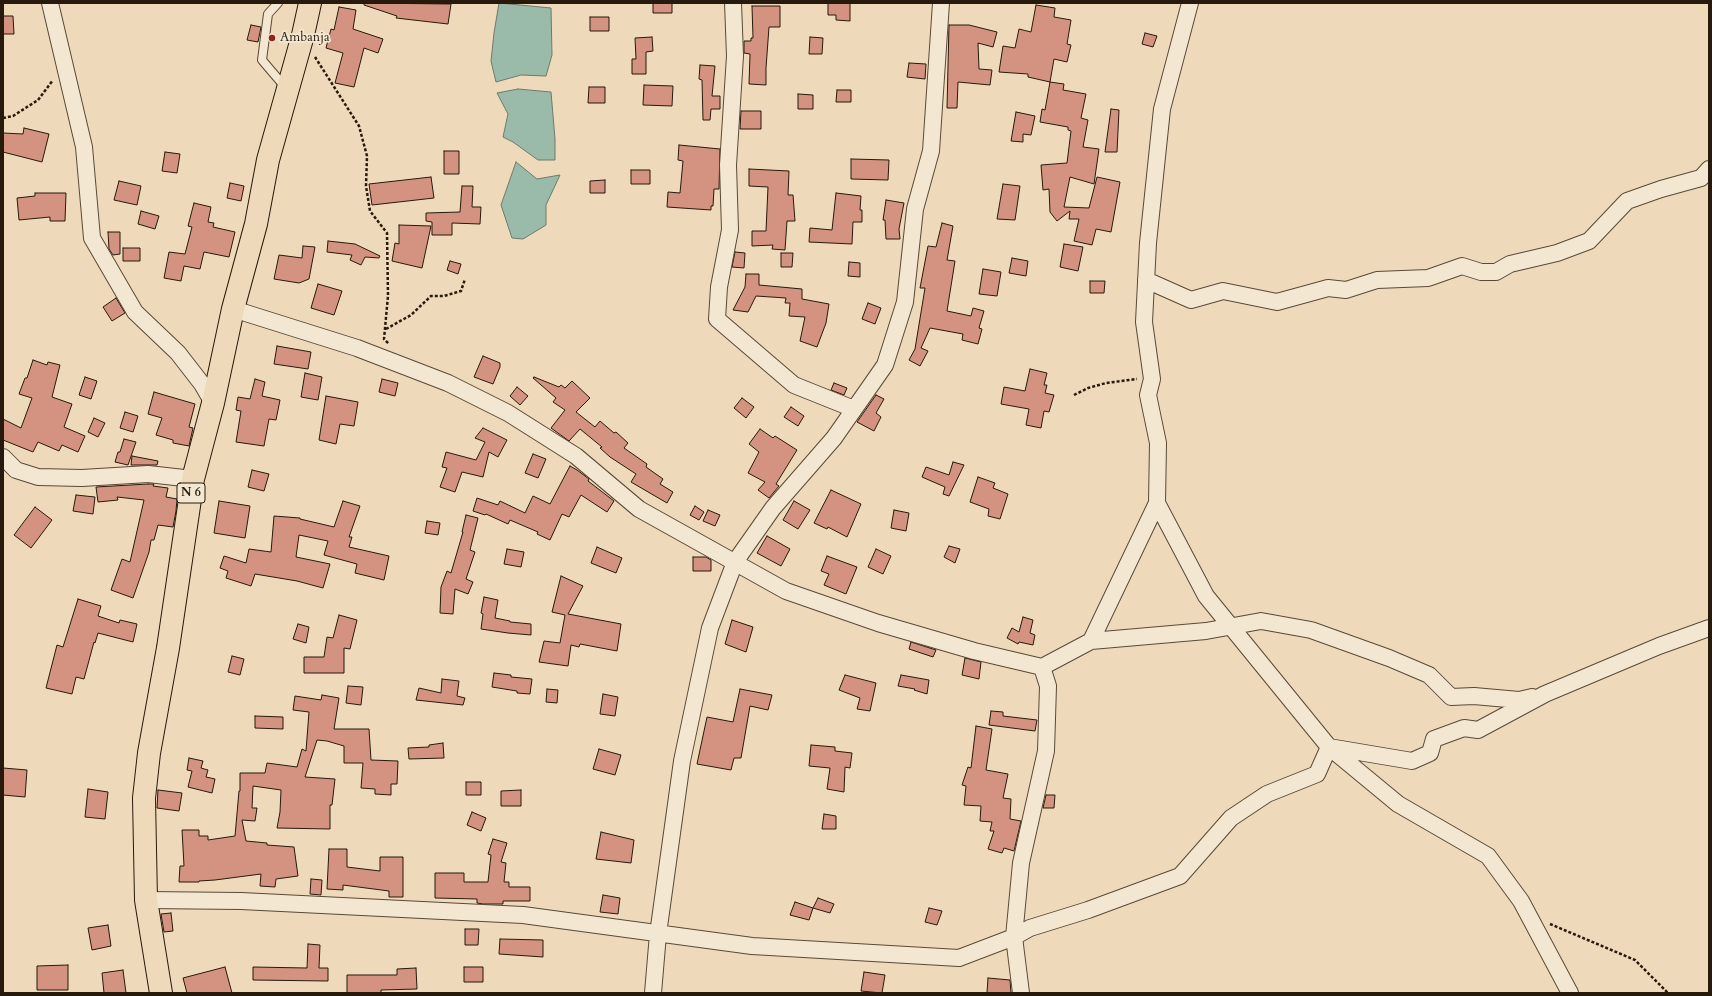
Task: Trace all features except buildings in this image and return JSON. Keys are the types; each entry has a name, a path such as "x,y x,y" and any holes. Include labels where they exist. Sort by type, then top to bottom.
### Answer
{"main road":[{"name":"N 6","path":"161,993 146,900 144,798 149,753 163,678 193,479 213,403 233,308 256,224 268,160 303,35 310,3"}],"street":[{"path":"50,3 84,147 92,238 135,312 178,353 202,384 213,403"},
{"path":"733,3 735,56 728,165 730,230 719,287 717,319 794,384 854,409"},
{"path":"653,993 658,934 682,761 710,628 735,562 773,508 834,438 885,365 905,302 915,209 931,151 941,3"},
{"path":"1091,641 1156,503 1158,443 1148,395 1152,378 1144,322 1146,280 1162,109 1190,3"},
{"path":"1146,280 1191,300 1223,291 1277,302 1328,288 1346,290 1377,280 1428,278 1462,266 1481,272 1496,272 1510,264 1557,253 1589,240 1627,201 1661,189 1701,178 1709,169"},
{"path":"233,308 357,348 448,382 508,413 576,456 638,509 786,591 878,623 974,651 1042,666 1091,641 1206,630 1262,621 1311,630 1389,658 1429,675 1451,697 1474,696 1519,700 1545,694"},
{"path":"3,457 16,470 38,477 82,478 148,474 193,479"},
{"path":"1156,503 1206,596 1329,747 1398,804 1488,856 1521,901 1570,993"},
{"path":"1329,747 1412,761 1430,753 1434,739 1464,728 1478,730 1545,694 1659,646 1709,628"},
{"path":"1021,993 1014,937 1021,863 1046,751 1048,686 1042,666"},
{"path":"146,900 241,901 523,915 752,946 959,958 1014,937 1030,928 1088,910 1180,876 1231,818 1267,794 1317,774 1329,747"}],"lane":[{"path":"278,3 268,14 262,60 287,89"}],"path":[{"path":"303,35 323,72 359,126 367,156 366,186 370,211 387,233 388,238 388,296 384,339 389,345"},
{"path":"3,118 13,116 38,100 65,64"},
{"path":"385,329 411,315 416,308 431,296 444,296 460,291 465,279"},
{"path":"1074,395 1088,388 1106,383 1152,378"},
{"path":"1529,915 1635,960 1668,993"}],"shaded area":[{"path":"499,3 551,8 552,55 546,76 521,75 496,82 491,61"},
{"path":"518,89 551,92 555,139 555,160 538,160 513,142 503,137 508,114 497,93"},
{"path":"516,162 537,179 560,175 546,205 546,225 523,239 512,238 501,205"}],"place":[{"name":"Ambanja","path":"272,38"}]}
